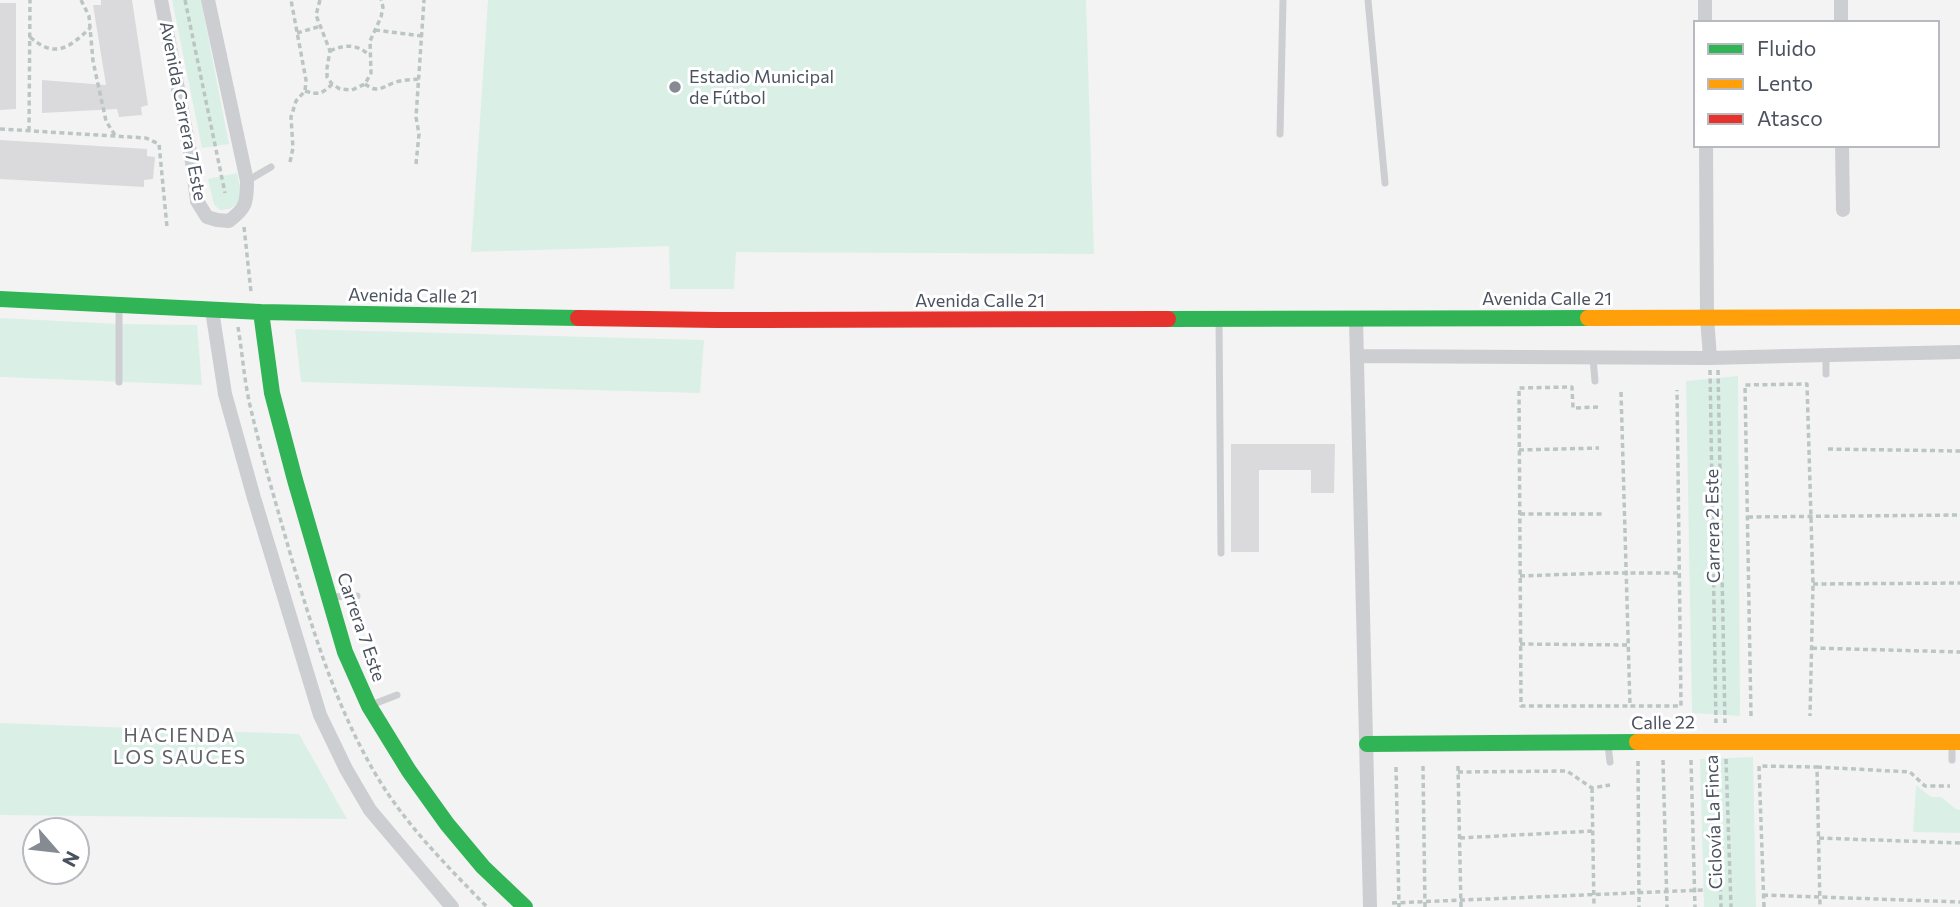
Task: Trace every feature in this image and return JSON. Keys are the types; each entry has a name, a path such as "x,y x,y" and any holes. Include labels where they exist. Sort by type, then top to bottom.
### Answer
{"street":[{"name":"Avenida Carrera 7 Este","path":"161,0 197,201 207,217 217,220 229,221 243,211"},
{"path":"208,0 247,181 247,197 243,211"},
{"path":"1704,0 1705,21"},
{"path":"1841,21 1842,0"},
{"path":"1706,147 1707,317 1714,358"},
{"path":"1842,147 1843,210"},
{"name":"Avenida Calle 21","path":"0,299 257,312 717,320 1960,317"},
{"path":"212,310 225,394 320,715 346,769 370,810 452,907"},
{"name":"Carrera 7 Este","path":"257,312 272,393 328,597 345,652 369,706 447,824 483,867 525,907"},
{"path":"1356,319 1370,907"},
{"path":"1357,356 1714,358 1960,352"},
{"name":"Calle 22","path":"1367,744 1956,742"}],"lane":[{"path":"1280,134 1283,0"},
{"path":"1368,0 1385,183"},
{"path":"247,181 271,167"},
{"path":"119,305 119,382"},
{"path":"1219,320 1221,552"},
{"path":"1826,355 1826,374"},
{"path":"1593,358 1595,382"},
{"path":"328,597 357,596"},
{"path":"369,706 397,695"},
{"path":"1952,760 1956,742"},
{"path":"1608,743 1609,762"}],"path":[{"path":"29,131 30,0"},
{"path":"81,0 89,16 93,61 106,121 116,137"},
{"path":"185,0 225,192"},
{"path":"290,162 293,148 291,117 296,101 305,91 306,80 291,0"},
{"path":"320,0 316,15 330,51 327,77 340,89 352,90 365,84 371,73 370,41 381,18 381,0"},
{"path":"416,164 419,134 416,117 424,0"},
{"path":"297,33 321,26"},
{"path":"29,36 38,45 50,49 66,48 90,28"},
{"path":"375,30 422,36"},
{"path":"330,51 352,45 363,49 371,57"},
{"path":"365,84 373,90 381,90 400,81 419,79"},
{"path":"305,91 324,93 332,84"},
{"path":"0,129 146,138 159,145 167,227"},
{"path":"243,211 257,312"},
{"name":"Ciclovía La Finca","path":"1714,358 1721,742 1731,907"},
{"name":"Carrera 2 Este","path":"1714,358 1721,742 1721,907"},
{"path":"1751,716 1745,385 1807,384 1812,584 1811,716"},
{"path":"1598,407 1573,408 1572,387 1519,388 1521,706 1681,706 1677,390"},
{"path":"1620,392 1630,706"},
{"path":"1519,450 1599,448"},
{"path":"1828,449 1960,452"},
{"path":"1519,514 1602,514"},
{"path":"1748,517 1960,515"},
{"path":"1520,576 1679,573"},
{"path":"1812,584 1960,583"},
{"path":"1520,644 1628,645"},
{"path":"1812,648 1960,652"},
{"path":"1663,760 1667,907"},
{"path":"1691,760 1695,907"},
{"path":"1638,761 1639,907"},
{"path":"1458,765 1461,907"},
{"path":"1423,766 1425,907"},
{"path":"1764,907 1759,766 1910,772 1925,786 1950,786"},
{"path":"1396,767 1399,905"},
{"path":"1816,767 1820,907"},
{"path":"1458,772 1567,771 1592,788 1610,785"},
{"path":"1592,788 1594,907"},
{"path":"1460,838 1592,831"},
{"path":"1818,838 1960,843"},
{"path":"1392,904 1703,890"},
{"path":"1763,895 1960,902"}],"green space":[{"path":"172,0 201,0 229,144 202,148"},
{"path":"488,0 1086,0 1094,254 736,252 734,289 670,289 669,246 471,252"},
{"path":"237,173 241,192 239,202 230,209 220,210 214,205 208,179"},
{"path":"0,318 197,325 202,385 0,377"},
{"path":"295,329 704,340 700,393 301,382"},
{"path":"1738,376 1740,716 1692,713 1686,381"},
{"path":"0,723 299,734 347,819 91,816 0,815"},
{"path":"1753,757 1756,907 1704,907 1700,759"},
{"path":"1916,785 1931,797 1941,797 1960,810 1960,833 1913,832"}],"building":[{"path":"101,0 132,0 148,105 141,107 142,115 119,117 117,109 42,113 42,80 106,85 93,5 101,5"},
{"path":"0,3 16,3 16,109 0,110"},
{"path":"0,140 147,149 147,156 155,157 153,179 144,180 144,187 0,179"},
{"path":"1231,444 1335,444 1334,493 1311,493 1311,470 1259,470 1259,552 1231,552"}],"traffic: fast":[{"path":"0,299 261,312 578,318"},
{"path":"261,312 272,393 345,652 369,706 409,771 447,824 483,867 525,907"},
{"path":"1168,319 1588,318"},
{"path":"1367,744 1637,742"}],"traffic: slow":[{"path":"1588,318 1960,317"},
{"path":"1637,742 1960,742"}],"traffic: jam":[{"path":"578,318 1168,319"}],"place":[{"name":"Estadio Municipal de Fútbol","path":"675,87"}],"district":[{"name":"HACIENDA LOS SAUCES","path":"180,746"}]}
